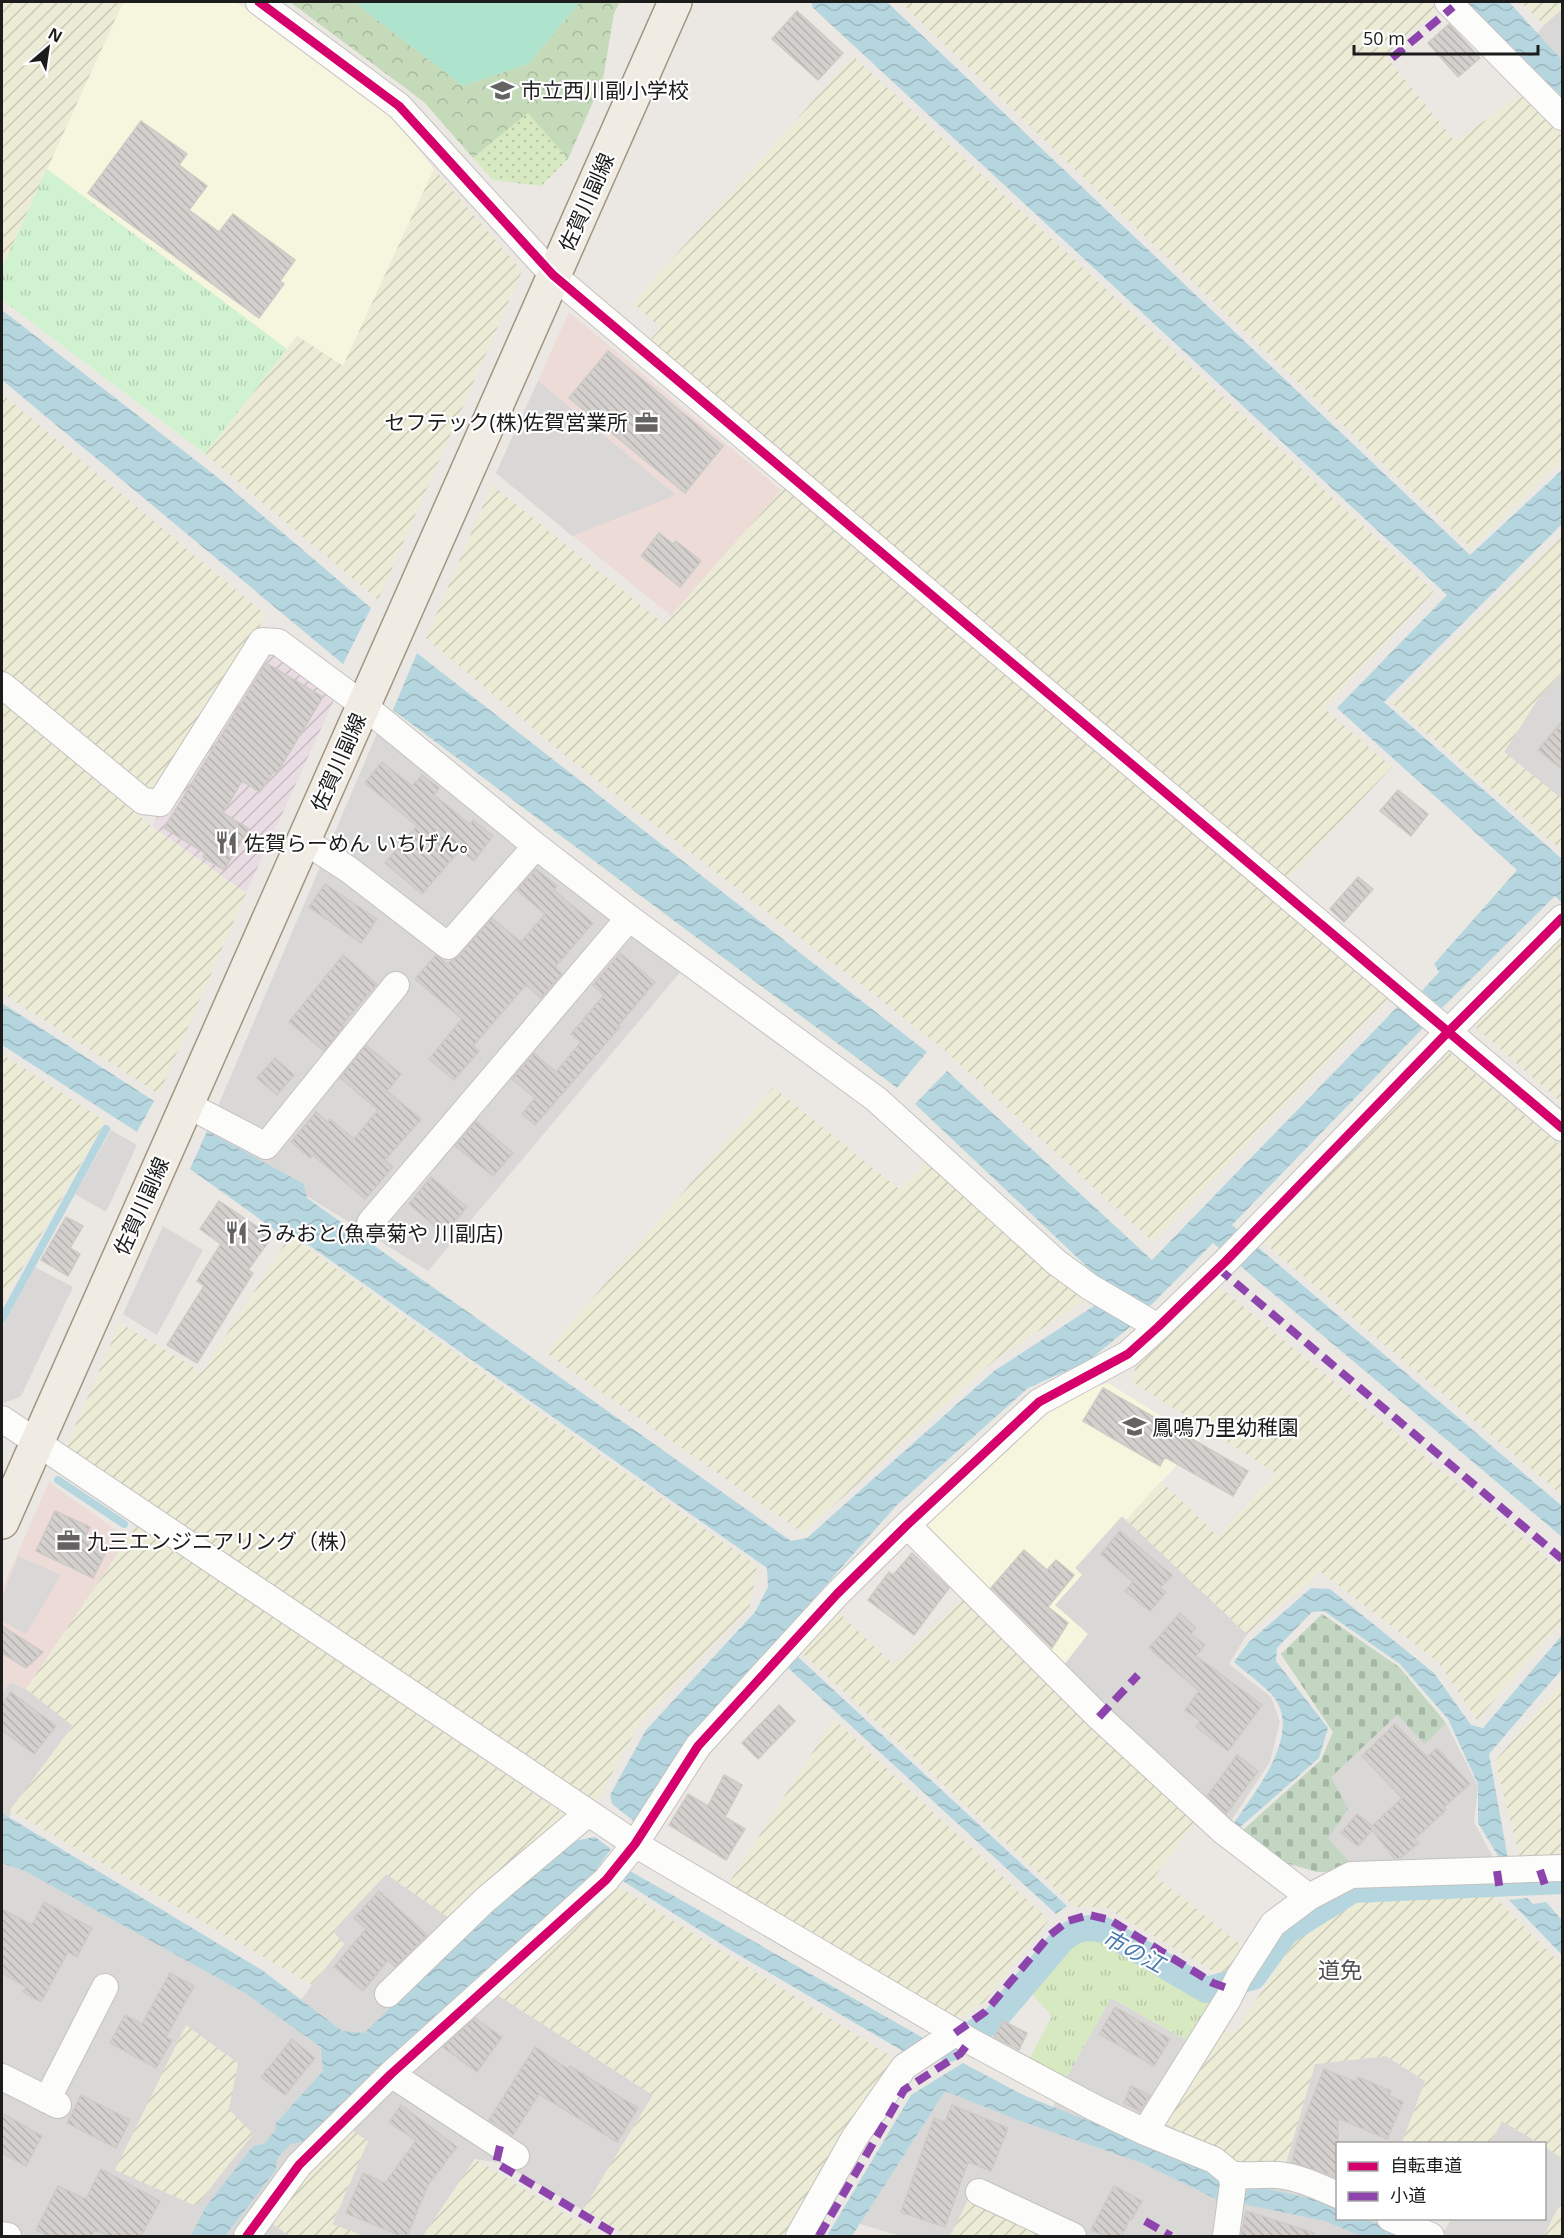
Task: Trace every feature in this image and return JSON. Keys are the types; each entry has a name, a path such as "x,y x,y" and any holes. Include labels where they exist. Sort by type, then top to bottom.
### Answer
{"main road":[{"name":"佐賀川副線","path":"2,1522 675,2"}],"street":[{"path":"259,2 399,106 554,275 1563,1128"},
{"path":"1448,2 1563,117"},
{"path":"2,685 143,801 160,803 262,641 278,642 363,705 536,846 629,918 876,1099 1056,1262 1090,1287 1158,1327"},
{"path":"303,840 348,869 448,946 536,846"},
{"path":"370,1223 629,918"},
{"path":"247,2236 299,2165 391,2074 606,1880 635,1844 698,1746 837,1594 1039,1402 1128,1354 1158,1327 1226,1261 1448,1032 1563,918"},
{"path":"186,1104 266,1146 396,985"},
{"path":"2,1419 587,1814 962,2037 1095,2108 1145,2132 1214,2160 1231,2174 1279,2175 1313,2184 1336,2194"},
{"path":"907,1525 1108,1725 1223,1831 1309,1897"},
{"path":"388,1994 485,1899 587,1814"},
{"path":"1145,2132 1274,1924 1309,1897 1351,1875 1563,1868"},
{"path":"2,2078 52,2102 105,1987"},
{"path":"799,2236 855,2137 904,2067 962,2037"},
{"path":"391,2074 516,2156"},
{"path":"1226,2236 1233,2184 1231,2174"},
{"path":"979,2192 1073,2236"},
{"path":"1395,2220 1431,2236"},
{"path":"2,2235 8,2236"}],"shaded area":[{"path":"2,2 123,2 2,268"},
{"path":"123,2 236,2 393,118 434,169 343,366 297,336 205,454 2,300 2,268"},
{"path":"900,2 1315,2 1319,6 1325,2 1430,2 1438,10 1385,55 1455,141 1522,95 1562,136 1562,461 1471,548"},
{"path":"1521,2 1562,2 1562,9 1544,25"},
{"path":"1562,9 1562,72 1534,38 1544,25"},
{"path":"853,56 1434,591 1324,708 1392,767 1288,878 650,340 661,328 633,303"},
{"path":"434,169 522,271 378,600 205,454 297,336 343,366"},
{"path":"569,312 781,490 671,616 496,473"},
{"path":"538,381 676,495 572,536 496,473"},
{"path":"2,394 266,615 154,801 2,675"},
{"path":"492,485 664,624 785,486 1389,997 1153,1242 940,1046 566,756 426,638"},
{"path":"1562,535 1562,672 1538,699 1504,752 1562,799 1562,851 1392,703"},
{"path":"269,642 334,700 246,893 152,826"},
{"path":"1562,672 1562,799 1504,752 1538,699"},
{"path":"2,702 151,826 246,893 159,1094 2,993"},
{"path":"380,726 683,969 428,1271 206,1134"},
{"path":"1562,934 1562,1103 1472,1024"},
{"path":"1449,1052 1562,1147 1562,1495 1263,1242"},
{"path":"2,1054 105,1121 2,1304"},
{"path":"773,1087 899,1189 928,1162 1084,1301 996,1359 803,1533 546,1353"},
{"path":"111,1130 137,1145 106,1212 75,1194"},
{"path":"163,1226 203,1250 157,1335 123,1314"},
{"path":"290,1236 757,1566 750,1606 639,1724 595,1805 65,1449 120,1323 202,1372"},
{"path":"35,1267 73,1287 21,1396 2,1404 2,1328"},
{"path":"1216,1284 1562,1570 1562,1622 1477,1720 1438,1662 1321,1572 1247,1634 1126,1520 1161,1481 1218,1536 1276,1473 1131,1381 1140,1356"},
{"path":"1108,1383 1200,1440 1126,1520 1122,1516 1075,1568 1082,1575 1055,1605 1088,1634 1060,1670 917,1523 1034,1416 1072,1395"},
{"path":"49,1482 128,1539 26,1689 10,1682 2,1693 2,1589"},
{"path":"1122,1516 1247,1634 1229,1664 1271,1697 1280,1722 1270,1762 1229,1824 1060,1670 1054,1605 1081,1575 1075,1568"},
{"path":"137,1525 571,1819 454,1921 386,1874 333,1931 344,1944 312,1985 10,1810 73,1726 26,1689"},
{"path":"18,1556 61,1575 26,1634 2,1621 2,1599"},
{"path":"962,1599 1198,1818 1155,1876 1245,1948 1224,1978 1105,1907 1075,1907 800,1651 838,1612 894,1665"},
{"path":"1322,1614 1399,1667 1446,1723 1478,1786 1474,1822 1497,1865 1317,1872 1242,1831 1321,1760 1333,1732 1281,1654"},
{"path":"10,1682 26,1689 73,1725 11,1810 2,1844 2,1693"},
{"path":"1562,1682 1562,1856 1521,1863 1495,1761"},
{"path":"834,1719 1049,1920 984,2002 953,2022 725,1889"},
{"path":"2,1844 293,2010 344,1944 332,1931 386,1874 454,1921 499,1996 653,2095 583,2210 502,2163 475,2159 423,2236 364,2236 332,2225 368,2141 267,2220 290,2236 26,2236 2,2227"},
{"path":"619,1887 894,2058 849,2125 788,2236 628,2236 583,2210 653,2095 499,1996"},
{"path":"1495,1897 1562,1965 1562,2158 1546,2148 1546,2142 1537,2142 1502,2121 1491,2142 1402,2142 1425,2081 1386,2056 1315,2064 1284,2170 1238,2164 1165,2123 1221,2030 1235,2032 1295,1941 1361,1898"},
{"path":"1111,1998 1192,2043 1165,2123 1238,2164 1284,2170 1315,2064 1386,2056 1425,2081 1402,2142 1336,2142 1336,2220 1420,2220 1445,2230 1450,2220 1546,2220 1546,2148 1562,2158 1562,2200 1544,2236 1060,2236 971,2196 950,2236 900,2236 850,2221 944,2080 1048,2118 1065,2080"},
{"path":"186,2025 238,2063 229,2109 253,2134 196,2206 115,2170"},
{"path":"534,2109 615,2156 583,2210 502,2163"},
{"path":"1502,2121 1537,2142 1491,2142"},
{"path":"349,2128 368,2141 332,2224 364,2236 290,2236 267,2220"},
{"path":"1120,2158 1222,2207 1216,2236 1090,2236 1081,2232"},
{"path":"475,2159 602,2236 423,2236"},
{"path":"970,2196 1060,2236 950,2236"},
{"path":"1562,2200 1562,2236 1544,2236"}],"green space":[{"path":"290,2 354,2 463,86 528,64 580,2 620,2 614,13 603,79 568,159 527,114 473,158 424,102"},
{"path":"354,2 580,2 528,64 463,86"},
{"path":"528,113 568,159 541,186 493,180 473,158"},
{"path":"47,169 287,349 205,454 2,300 2,268"},
{"path":"1322,1614 1399,1667 1446,1723 1425,1744 1397,1715 1331,1777 1348,1809 1328,1838 1357,1871 1317,1872 1282,1862 1242,1831 1321,1760 1333,1732 1281,1654"},
{"path":"1098,1934 1215,2002 1192,2043 1111,1998 1065,2080 1029,2060 1052,2016 1030,1992 1077,1937"}],"water":[{"path":"812,2 887,2 1470,555 1562,470 1562,524 1384,702 1562,859 1562,903 1555,896 1442,1008 1422,991 1439,972 1434,964 1517,870 1337,708 1447,595 812,7"},
{"path":"1467,2 1509,2 1562,60 1562,97"},
{"path":"2,310 221,480 371,608 343,664 2,380"},
{"path":"417,653 927,1052 897,1088 393,710"},
{"path":"2,1003 154,1101 137,1132 2,1045"},
{"path":"1399,1005 1424,1027 1232,1225 1562,1506 1562,1537 1213,1243 1149,1307 1102,1281 915,1104 947,1071 1152,1260"},
{"path":"207,1131 304,1184 307,1198 791,1541 807,1538 994,1371 1100,1302 1135,1323 1087,1362 1028,1388 897,1505 687,1741 635,1822 612,1804 610,1795 646,1730 755,1612 768,1587 767,1568 293,1234 282,1235 190,1169"},
{"path":"1311,1588 1330,1589 1434,1673 1471,1725 1483,1728 1562,1635 1562,1669 1489,1754 1508,1859 1500,1859 1478,1823 1478,1784 1448,1719 1400,1664 1324,1611 1312,1612 1277,1648 1276,1661 1328,1728 1319,1758 1238,1829 1232,1826 1272,1763 1283,1728 1281,1711 1273,1696 1234,1662 1249,1642"},
{"path":"797,1656 1067,1906 1056,1914 787,1667"},
{"path":"2,1813 262,1970 342,2031 364,2033 493,1909 574,1841 595,1837 611,1849 594,1873 412,2036 307,2141 291,2144 278,2157 275,2171 225,2236 191,2236 205,2208 253,2146 264,2144 275,2131 276,2123 323,2071 321,2047 245,1993 25,1871 2,1863"},
{"path":"630,1871 925,2039 906,2053 732,1951 623,1881"},
{"path":"1527,1898 1533,1904 1546,1902 1562,1920 1562,1955 1509,1900"},
{"path":"963,2063 1023,2095 1193,2162 1220,2180 1218,2200 1142,2163 1018,2120 945,2091 852,2236 827,2236 911,2095"},
{"path":"1260,2187 1321,2201 1336,2207 1336,2220 1368,2220 1409,2236 1361,2236 1325,2221 1243,2204 1245,2191"}],"building":[{"path":"797,11 843,53 818,80 772,39"},
{"path":"1449,24 1480,58 1458,77 1428,43"},
{"path":"141,121 187,154 179,165 207,186 189,210 219,232 233,214 295,260 280,281 284,284 259,318 88,193"},
{"name":"セフテック(株)佐賀営業所","path":"608,351 723,446 685,493 569,398"},
{"path":"659,533 673,544 676,541 701,561 680,587 641,556"},
{"path":"266,663 323,697 277,773 274,771 260,792 242,781 223,813 249,829 224,870 203,857 205,853 164,828"},
{"path":"1563,720 1563,770 1538,750"},
{"path":"382,762 412,786 422,775 439,788 434,795 470,824 473,820 493,836 474,861 460,850 422,894 385,863 417,826 365,783"},
{"path":"1398,790 1428,814 1411,836 1380,811"},
{"path":"536,869 557,886 554,890 593,923 555,967 562,974 541,998 526,985 473,1046 479,1051 454,1080 429,1059 462,1019 415,979 436,955 447,964 459,956 492,918 521,942 545,914 517,890"},
{"path":"1358,877 1373,889 1344,922 1330,909"},
{"path":"325,884 377,919 361,943 309,907"},
{"path":"620,953 655,982 618,1026 620,1027 535,1125 522,1114 535,1098 512,1079 534,1053 556,1072 581,1042 571,1034 604,995 593,985"},
{"path":"343,955 377,984 342,1025 344,1026 324,1051 289,1022"},
{"path":"366,1045 401,1074 387,1091 421,1119 385,1160 393,1167 365,1199 313,1155 310,1158 291,1142 316,1112 328,1122 330,1119 354,1139 378,1110 340,1078"},
{"path":"275,1058 294,1075 277,1095 257,1078"},
{"path":"476,1121 513,1153 493,1176 455,1146"},
{"path":"431,1177 467,1207 444,1234 409,1204"},
{"path":"219,1201 272,1237 248,1270 253,1273 197,1363 167,1345 204,1286 197,1281 221,1244 200,1229"},
{"path":"66,1217 83,1226 70,1248 80,1254 68,1276 41,1260"},
{"path":"1103,1388 1248,1471 1233,1496 1165,1457 1160,1466 1083,1421"},
{"name":"九三エンジニアリング（株）","path":"55,1511 90,1527 86,1535 109,1546 93,1578 36,1551"},
{"path":"1120,1531 1172,1575 1160,1588 1166,1592 1150,1611 1125,1591 1133,1582 1101,1554"},
{"path":"1024,1550 1047,1570 1056,1560 1074,1575 1048,1607 1068,1623 1052,1648 991,1588"},
{"path":"912,1553 949,1588 914,1635 868,1600 889,1572 893,1575"},
{"path":"1180,1613 1196,1628 1191,1634 1205,1645 1196,1656 1262,1705 1228,1751 1196,1727 1200,1721 1185,1710 1199,1691 1149,1648"},
{"path":"2,1626 43,1652 26,1668 2,1653"},
{"path":"11,1692 56,1726 34,1754 2,1730 2,1704"},
{"path":"779,1705 795,1721 758,1759 742,1743"},
{"path":"1395,1724 1427,1757 1437,1748 1470,1784 1444,1807 1446,1810 1415,1839 1419,1843 1400,1858 1395,1859 1372,1830 1358,1846 1341,1833 1357,1814 1372,1826 1402,1798 1362,1756"},
{"path":"1237,1755 1258,1771 1226,1814 1207,1796"},
{"path":"724,1775 742,1785 725,1817 745,1829 726,1860 669,1825 688,1794 708,1806"},
{"path":"379,1891 427,1935 395,1967 388,1960 363,1991 334,1967 366,1929 354,1918"},
{"path":"44,1902 92,1928 77,1957 68,1952 41,2002 23,1992 26,1987 2,1973 2,1909 32,1925"},
{"path":"170,1973 194,1986 166,2037 172,2040 156,2068 110,2043 125,2015 142,2024"},
{"path":"1115,2007 1170,2039 1154,2066 1099,2034"},
{"path":"475,2018 502,2037 477,2072 443,2047"},
{"path":"1003,2021 1027,2033 1019,2050 994,2037"},
{"path":"292,2039 315,2058 285,2095 261,2077"},
{"path":"535,2047 568,2069 570,2066 638,2108 617,2142 539,2094 513,2135 489,2120"},
{"path":"1324,2069 1356,2082 1358,2077 1391,2091 1388,2095 1403,2102 1387,2139 1338,2118 1336,2177 1292,2162 1301,2127"},
{"path":"1131,2086 1150,2095 1140,2111 1124,2103"},
{"path":"81,2095 130,2120 116,2148 67,2123"},
{"path":"401,2105 457,2147 428,2185 407,2236 401,2236 346,2213 363,2173 385,2183 416,2141 389,2122"},
{"path":"952,2105 1008,2128 991,2171 968,2162 945,2227 901,2212 934,2118 945,2122"},
{"path":"2,2113 42,2136 26,2166 2,2153"},
{"path":"101,2169 160,2201 141,2236 109,2236 95,2230 92,2236 49,2236 36,2230 58,2186 86,2199"},
{"path":"1114,2186 1142,2201 1132,2219 1130,2218 1122,2236 1105,2236 1091,2230"},
{"path":"1246,2211 1314,2233 1313,2236 1241,2236"}],"waterway":[{"path":"2,1319 106,1129"},
{"path":"58,1480 124,1524"},
{"name":"市の江","path":"949,2049 995,2019 1063,1939 1082,1929 1104,1930 1206,1990 1253,1977 1286,1932 1353,1890 1562,1881"}],"marked path":[{"path":"1392,58 1453,7"},
{"path":"1218,1268 1562,1559"},
{"path":"1099,1717 1138,1675"},
{"path":"1540,1870 1546,1888"},
{"path":"1497,1871 1500,1891"},
{"path":"955,2033 985,2012 1050,1935 1068,1921 1089,1915 1110,1920 1213,1983 1232,1990"},
{"path":"819,2236 904,2090 960,2054 970,2041"},
{"path":"500,2146 496,2163 619,2236"},
{"path":"1145,2221 1171,2236"}],"cycle path":[{"path":"259,2 399,106 553,275 1562,1128"},
{"path":"247,2236 299,2165 391,2074 606,1880 635,1844 698,1746 837,1594 1039,1402 1128,1354 1158,1327 1226,1261 1562,918"}],"place":[{"name":"市立西川副小学校","path":"503,90"},
{"name":"セフテック(株)佐賀営業所","path":"646,422"},
{"name":"佐賀らーめん いちげん。","path":"226,843"},
{"name":"うみおと(魚亭菊や 川副店)","path":"236,1233"},
{"name":"鳳鳴乃里幼稚園","path":"1134,1427"},
{"name":"九三エンジニアリング（株）","path":"69,1541"}],"district":[{"name":"道免","path":"1340,1969"}]}
